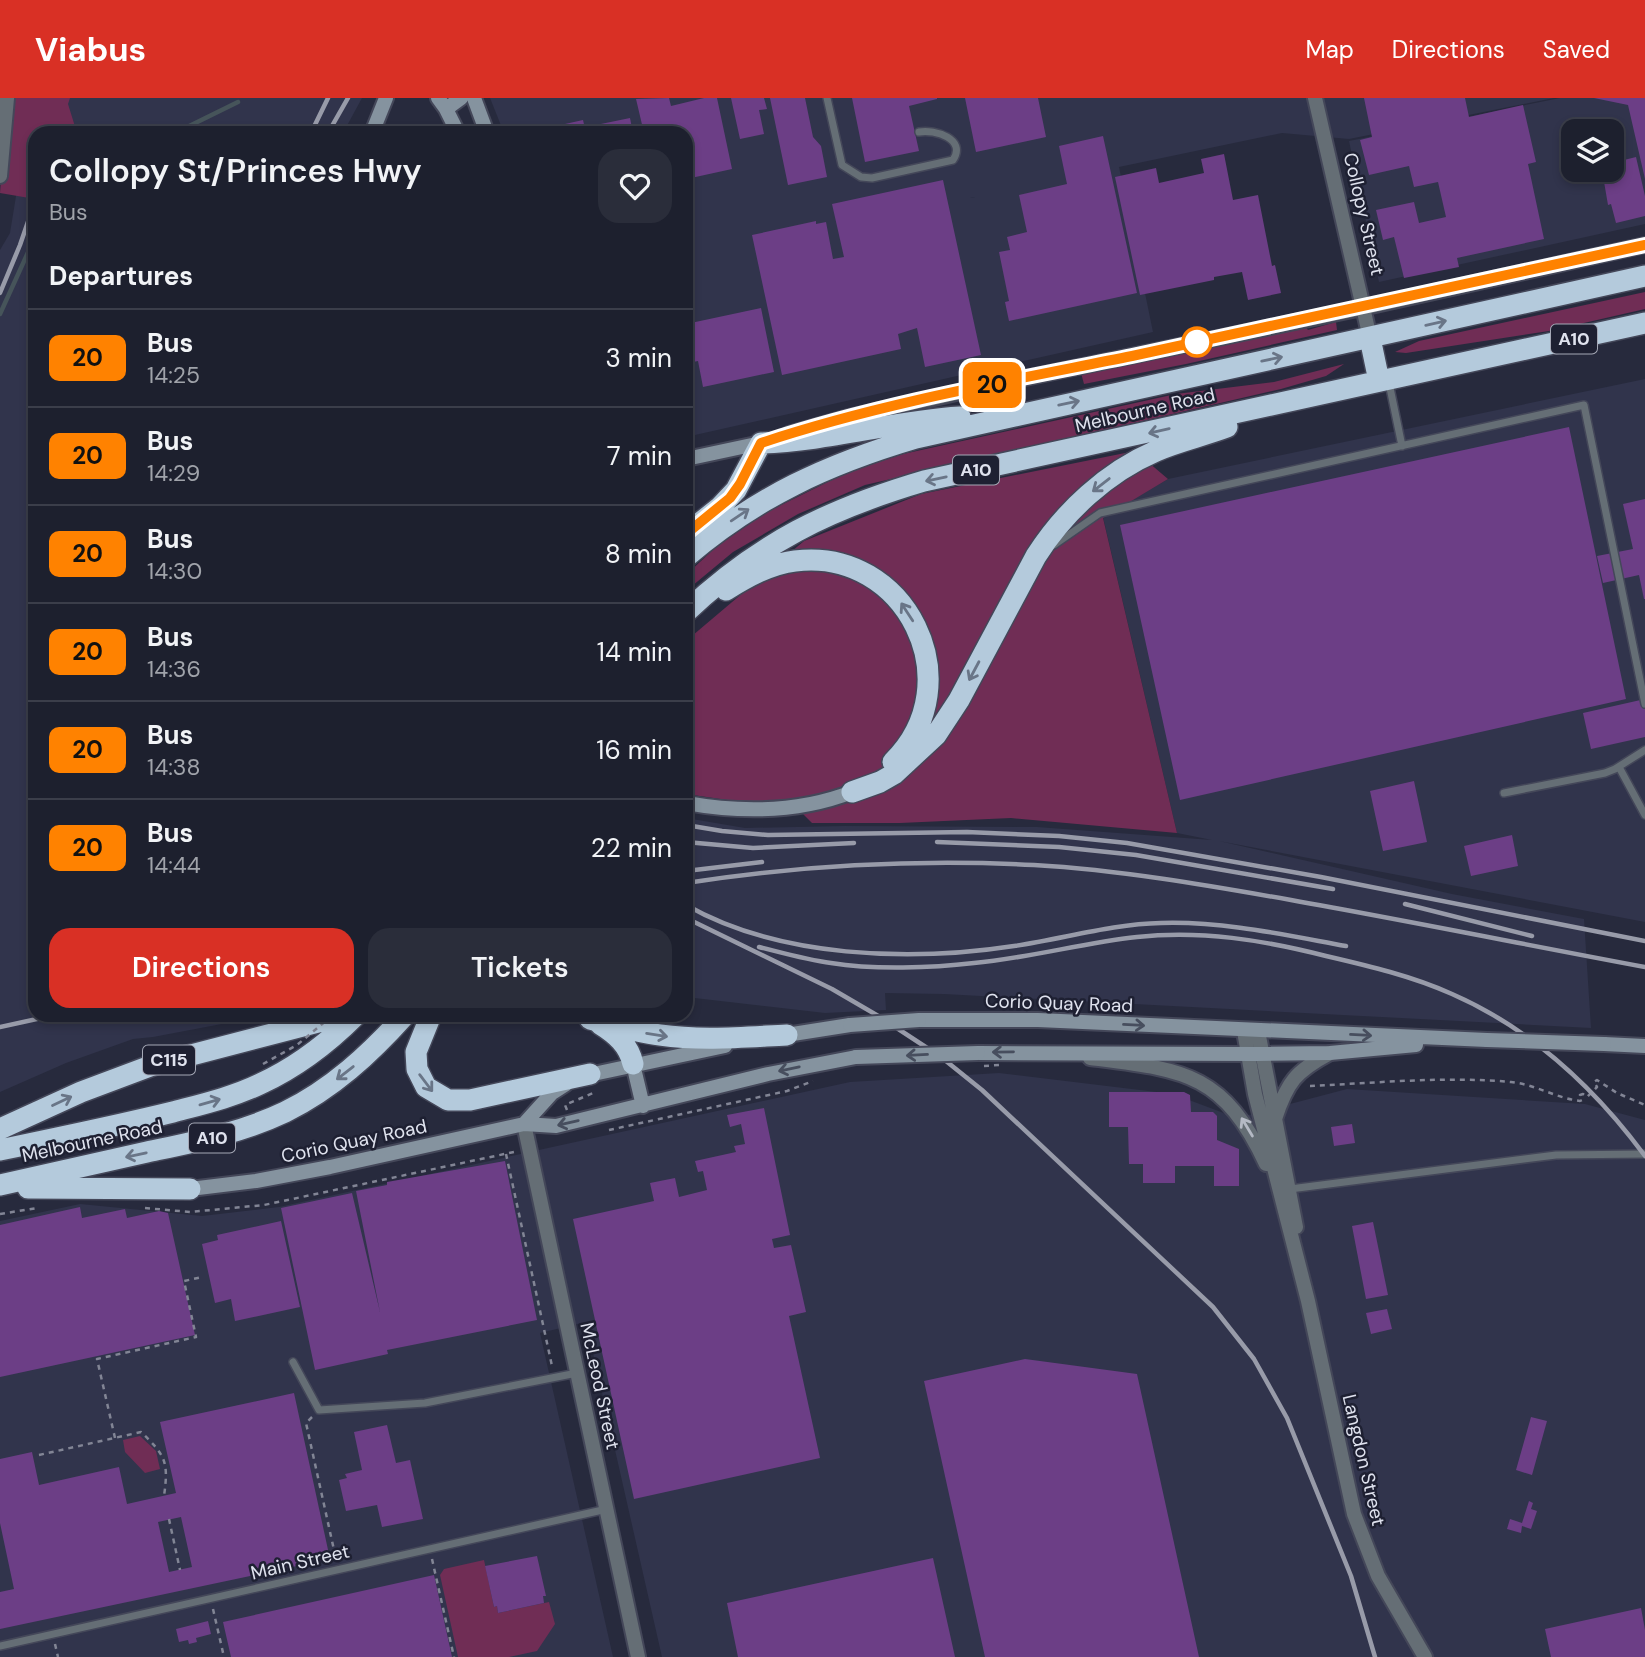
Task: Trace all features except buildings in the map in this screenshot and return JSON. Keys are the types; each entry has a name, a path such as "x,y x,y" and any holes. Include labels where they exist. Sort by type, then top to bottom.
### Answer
{"highway":[{"name":"Melbourne Road","path":"693,552 752,507 827,468 916,438 1645,276"},
{"name":"Melbourne Road","path":"693,608 727,576 780,538 887,492 924,481 1645,323"},
{"name":"Collopy Street","path":"1370,338 1384,380"},
{"path":"852,792 894,774 936,735 959,700 1047,540 1075,508 1101,485 1135,461 1157,451 1297,399"},
{"path":"693,528 730,498 761,443 791,442 935,418 1018,414"},
{"path":"693,610 744,579 793,561 844,564 872,577 898,598 910,614 924,646 928,666 926,703 912,739 901,754 852,792"},
{"name":"C115","path":"0,1129 81,1092 153,1065 323,1022"},
{"name":"Melbourne Road","path":"0,1150 155,1116 231,1096 285,1071 333,1038 349,1022"},
{"name":"Melbourne Road","path":"0,1186 226,1135 257,1124 306,1100 341,1077 399,1022"},
{"path":"427,1022 416,1052 417,1069 426,1087 448,1100 470,1100 590,1074"},
{"path":"594,1022 622,1041 633,1064"},
{"path":"604,1022 641,1032 676,1037 709,1039 787,1035"},
{"path":"0,1186 190,1189"}],"main road":[{"path":"375,126 386,98"},
{"path":"454,126 442,103 461,98"},
{"path":"474,98 484,126"},
{"path":"693,458 761,443"},
{"path":"693,804 736,809 792,809 814,805 852,792"},
{"name":"Corio Quay Road","path":"524,1124 552,1093 590,1074 787,1035 919,1020 1038,1020 1645,1046"},
{"name":"Corio Quay Road","path":"190,1189 281,1177 524,1124 556,1126 768,1074 856,1057 1041,1052 1330,1053 1487,1040"},
{"path":"633,1064 643,1106"}],"street":[{"path":"0,176 7,98"},
{"name":"Collopy Street","path":"1315,98 1370,338"},
{"path":"761,443 849,417 963,391 1362,308 1645,245"},
{"name":"Langdon Street","path":"1251,1031 1282,1189 1354,1514 1378,1576 1425,1657"},
{"path":"1041,1052 1155,1068 1185,1076 1212,1088 1231,1105 1245,1124 1282,1189"},
{"path":"1275,1120 1286,1089 1302,1069 1330,1053"},
{"name":"Langdon Street","path":"1255,1054 1275,1120 1282,1189"},
{"name":"McLeod Street","path":"524,1124 638,1657"}],"lane":[{"path":"827,98 842,164 861,177 953,160 957,156 956,148 948,137 936,131 919,132"},
{"path":"1384,380 1402,446"},
{"path":"1035,559 1100,513 1584,405 1645,704"},
{"path":"1504,793 1605,773 1645,750"},
{"path":"1619,767 1645,815"},
{"path":"1282,1189 1556,1155 1645,1154"},
{"path":"293,1362 319,1410 425,1403 577,1373"},
{"name":"Main Street","path":"0,1646 607,1509"}],"path":[{"path":"263,1064 297,1045 325,1022"},
{"path":"598,1132 787,1091 817,1080"},
{"path":"1286,1089 1300,1086 1442,1080 1514,1082 1580,1101 1580,1095 1587,1097 1597,1087 1594,1082 1597,1080 1645,1105"},
{"path":"506,1154 555,1377"},
{"path":"115,1438 97,1359 196,1337 184,1281 202,1277"},
{"path":"319,1410 306,1423 338,1570"},
{"path":"39,1455 141,1432 162,1452 167,1478 164,1496"},
{"path":"169,1519 180,1570"},
{"path":"430,1549 454,1657"},
{"path":"211,1598 225,1657"}],"shaded area":[{"path":"7,98 70,98 68,104 75,126 28,126 28,198 0,193"},
{"path":"32,98 362,98 347,126 28,126 28,1022 232,1022 133,1039 66,1063 0,1092 0,250 10,233"},
{"path":"490,98 1554,98 1349,139 1282,133 970,198 1119,167 1153,332 693,435 693,126 501,126"},
{"path":"1560,98 1645,98 1645,224 1379,282 1349,141"},
{"path":"1645,292 1645,309 1549,331 1406,353 1395,352 1419,341"},
{"path":"1336,322 1337,330 1186,364 1084,384 1081,373 1239,342 1304,325 1308,330"},
{"path":"1344,364 1326,376 1281,389 865,485 798,514 733,552 693,585 693,568 716,547 765,513 848,472 903,454 1176,394 1274,382"},
{"path":"1645,379 1645,922 1219,841 1452,894 1584,919 1591,1028 944,994 885,993 886,1010 825,1013 693,998 693,819 745,828 1037,827 1212,840 1177,833 1103,517 1168,479"},
{"path":"1135,451 1168,479 1103,518 1177,833 1011,818 900,823 812,823 791,802 734,801 693,795 693,635 804,541 921,494"},
{"path":"999,1073 1173,1094 1237,1118 1347,1089 1585,1104 1645,1120 1645,1657 662,1657 586,1322 540,1333 613,1657 0,1657 0,1221 80,1204 202,1216 279,1207 850,1082"},
{"path":"140,1436 156,1451 160,1469 145,1473 125,1452 123,1440"},
{"path":"484,1560 494,1607 497,1606 498,1613 549,1602 555,1624 537,1651 509,1657 458,1657 440,1575 444,1569"}],"waterway":[{"path":"189,126 238,102"},
{"path":"0,314 28,252"}],"railway":[{"path":"314,126 328,98"},
{"path":"332,126 348,98"},
{"path":"0,293 28,222"},
{"path":"693,826 768,835 967,832 1059,836 1127,843 1321,877 1645,941"},
{"path":"937,842 1059,847 1136,855 1333,889"},
{"path":"693,843 753,848 854,843"},
{"path":"693,870 762,862"},
{"path":"693,882 816,868 903,863 990,863 1066,867 1259,894 1645,967"},
{"path":"1405,904 1532,936"},
{"path":"693,908 723,923 762,936 803,945 889,954 974,951 1124,926 1161,923 1231,926 1346,946"},
{"path":"693,921 832,989 941,1057 982,1090 1213,1307 1254,1359 1287,1418 1351,1576 1375,1657"},
{"path":"759,947 822,962 903,968 995,961 1161,935 1232,938 1302,950 1421,982 1452,994 1509,1024 1535,1042 1583,1084 1605,1106 1645,1156"},
{"path":"0,1027 28,1021"}],"bus line":[{"name":"20","path":"693,529 730,498 761,443 797,431 1001,383 1362,308 1645,245"}]}
